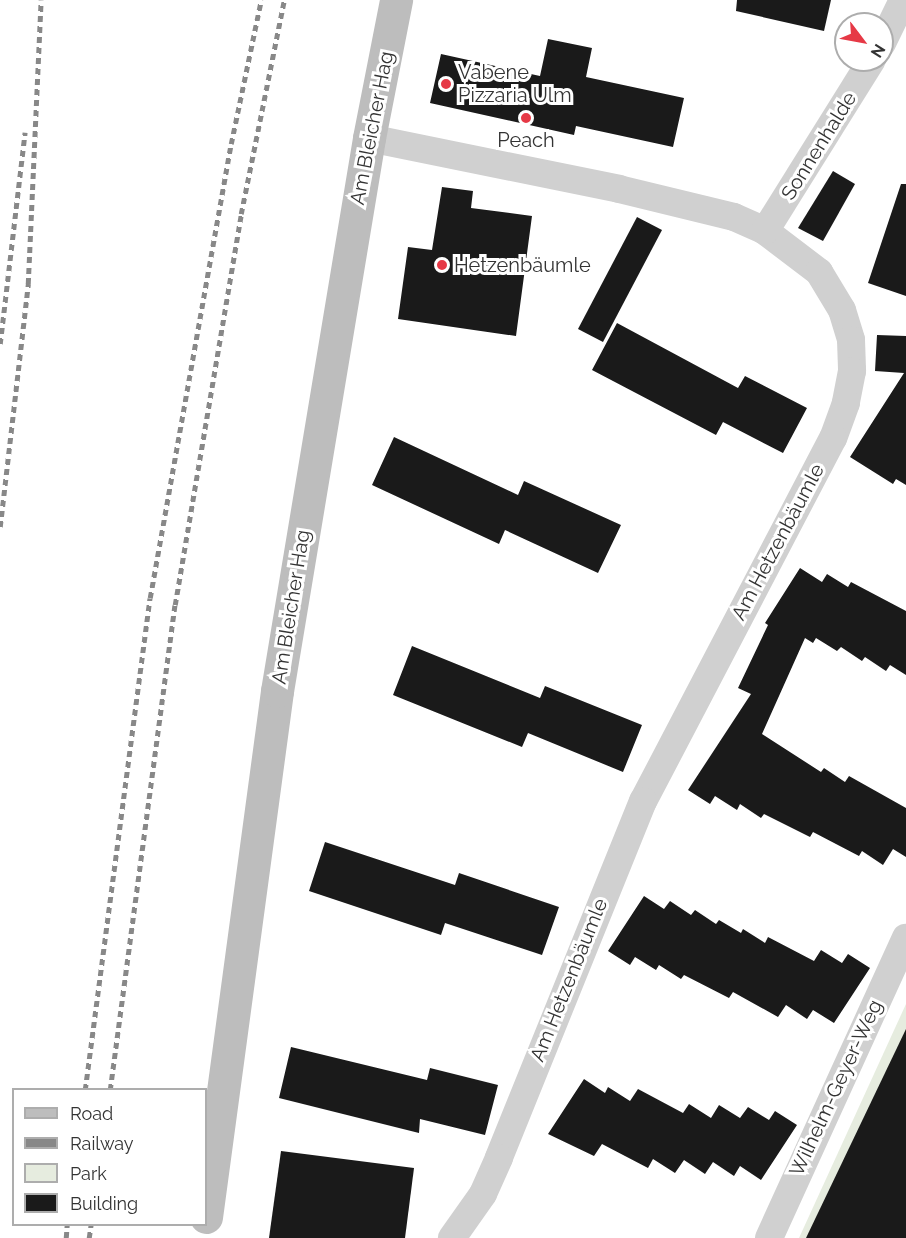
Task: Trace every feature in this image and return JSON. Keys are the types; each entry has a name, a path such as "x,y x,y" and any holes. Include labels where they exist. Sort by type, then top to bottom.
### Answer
{"street":[{"name":"Am Bleicher Hag","path":"207,1210 277,691 369,138 396,0"},
{"name":"Sonnenhalde","path":"765,231 864,72"},
{"name":"Am Hetzenbäumle","path":"369,138 619,189 734,217 765,231 819,272 842,310 851,340 852,370 846,403 817,472 643,801 499,1158 483,1194 453,1238"},
{"name":"Wilhelm-Geyer-Weg","path":"768,1238 906,938"}],"green space":[{"path":"906,1004 906,1238 799,1238"}],"building":[{"path":"737,0 831,0 824,31 736,11"},
{"path":"548,39 592,48 586,77 684,98 673,147 576,126 574,135 430,103 441,54 540,76"},
{"path":"833,171 855,184 823,241 798,228"},
{"path":"901,184 906,184 906,296 868,283"},
{"path":"442,187 473,191 471,208 532,216 516,336 398,319 408,247 432,250"},
{"path":"637,217 662,230 603,342 578,329"},
{"path":"617,323 738,388 745,376 807,408 783,453 723,422 716,435 592,370"},
{"path":"877,335 906,336 906,485 896,479 893,484 850,457 904,373 875,371"},
{"path":"394,437 518,495 524,481 621,525 598,573 505,530 499,544 372,485"},
{"path":"800,568 822,582 827,574 848,587 851,582 906,611 906,675 890,665 886,671 865,657 862,661 841,647 837,651 816,638 813,643 805,638 762,734 821,772 824,768 845,782 849,776 906,808 906,857 893,849 883,865 862,851 859,856 813,832 810,837 764,814 761,818 740,804 737,810 715,796 710,804 688,790 751,694 738,688 768,625 765,623"},
{"path":"412,646 540,698 545,686 642,725 623,772 528,733 522,747 393,695"},
{"path":"325,842 455,885 459,873 559,907 542,955 445,923 441,935 309,891"},
{"path":"644,896 664,909 670,901 691,915 695,910 716,924 719,920 741,933 743,929 765,943 768,937 814,961 821,950 842,963 848,954 870,968 834,1023 813,1010 807,1019 786,1005 778,1017 733,992 729,998 684,975 681,979 659,965 656,970 635,957 630,965 608,951"},
{"path":"906,1029 906,1238 806,1238"},
{"path":"291,1047 427,1080 430,1068 498,1085 485,1135 420,1119 419,1133 279,1098"},
{"path":"584,1079 605,1093 608,1087 630,1101 638,1089 683,1113 689,1104 711,1118 719,1105 740,1118 748,1107 769,1120 775,1111 797,1125 761,1180 740,1166 734,1176 713,1162 705,1174 684,1160 675,1173 653,1159 648,1168 602,1144 594,1156 548,1134"},
{"path":"281,1151 414,1168 405,1238 269,1238"}],"railway":[{"path":"0,527 28,284 41,0"},
{"path":"85,1088 150,598 231,144 261,0"},
{"path":"110,1088 175,605 241,214 284,0"},
{"path":"0,344 25,132"},
{"path":"66,1238 67,1226"},
{"path":"89,1238 91,1226"}],"place":[{"name":"Vabene Pizzaria Ulm","path":"446,84"},
{"name":"Peach","path":"526,118"},
{"name":"Hetzenbäumle","path":"442,265"}]}
